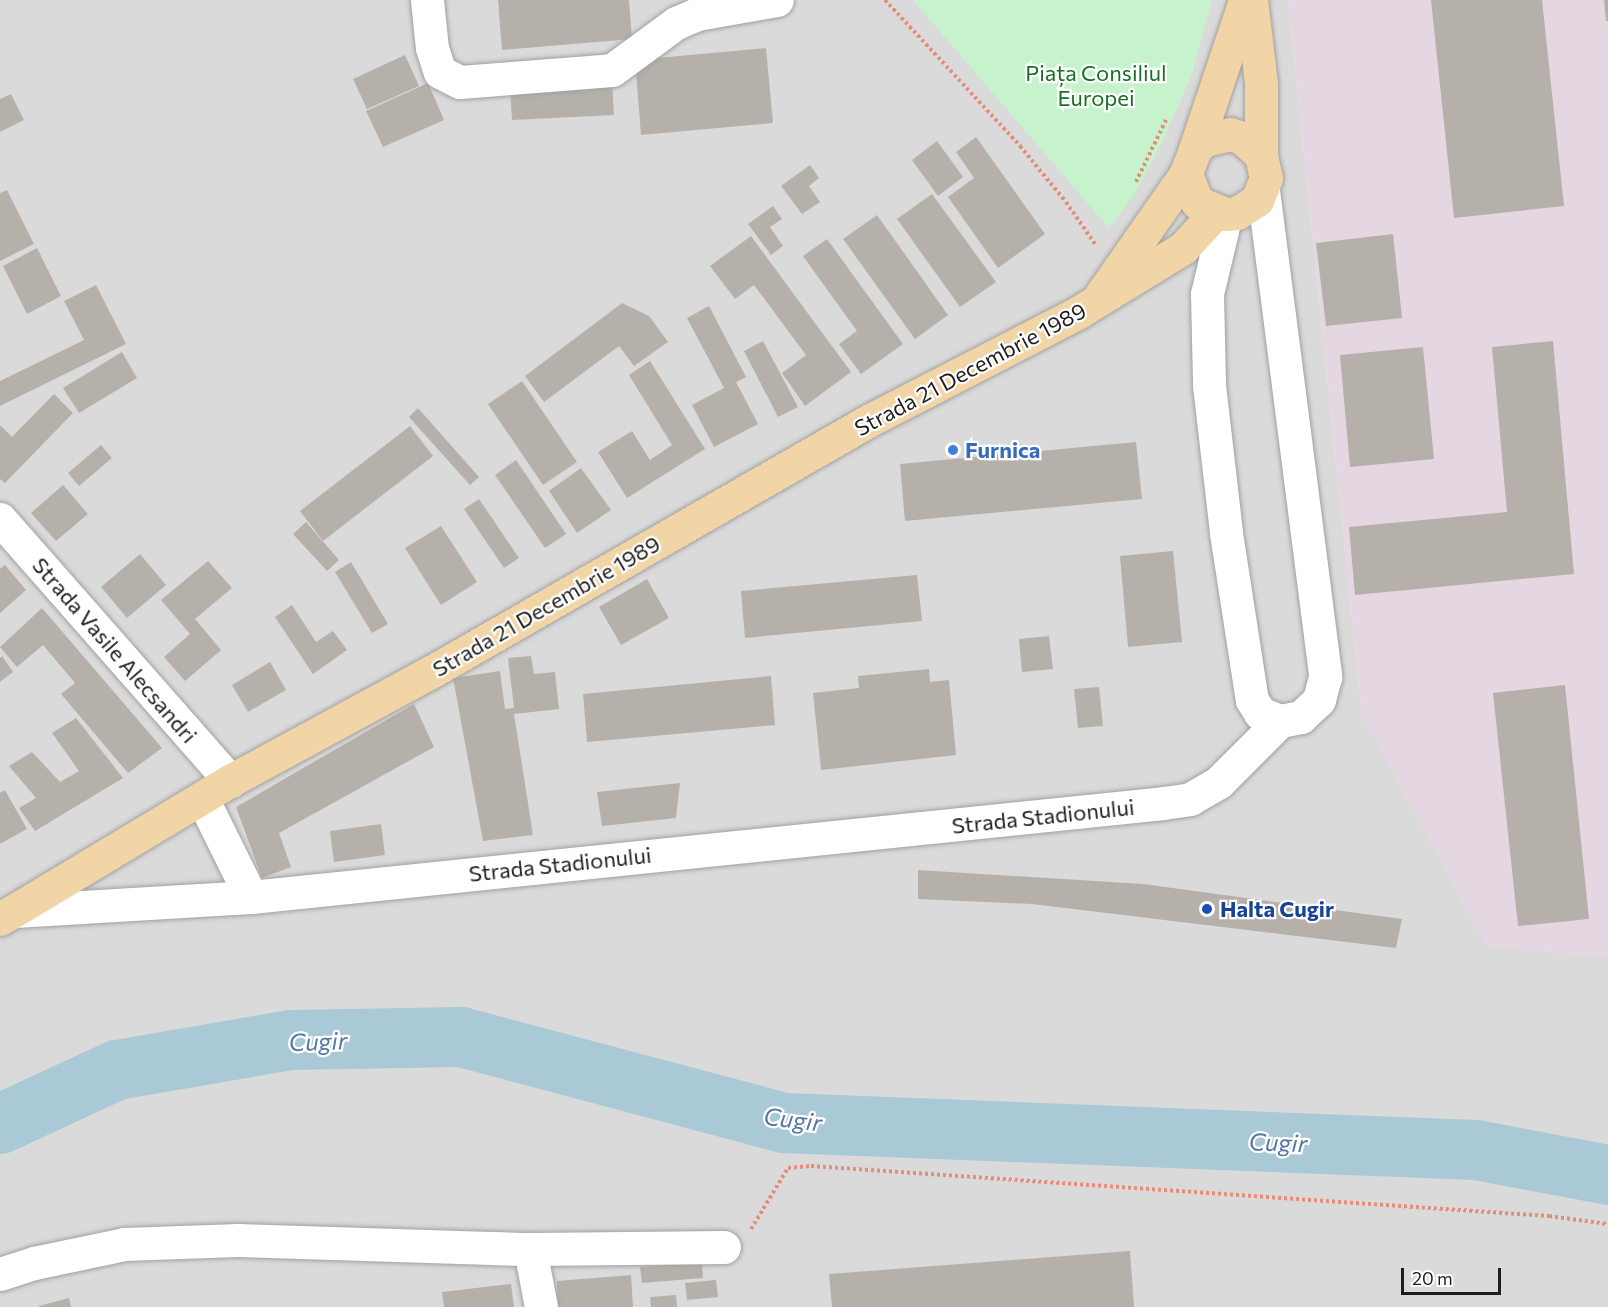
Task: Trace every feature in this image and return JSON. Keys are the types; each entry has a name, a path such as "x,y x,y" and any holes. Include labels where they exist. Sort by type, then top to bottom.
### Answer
{"main road":[{"path":"1245,0 1190,161 1197,202 1220,213 1248,207 1263,190 1266,178 1261,155 1261,83 1251,0"},
{"path":"1190,161 1205,140 1230,134 1253,145 1261,155"},
{"name":"Strada 21 Decembrie 1989","path":"1096,302 1190,161"},
{"name":"Strada 21 Decembrie 1989","path":"7,915 230,781 430,672 870,420 1096,302 1183,248 1220,213"}],"street":[{"path":"427,0 432,48 440,72 460,82 612,70 676,23 697,14 777,0"},
{"path":"1220,213 1207,294 1209,385 1226,533 1252,700 1260,713 1280,721 1301,717 1319,700 1325,677 1263,190"},
{"name":"Strada Vasile Alecsandri","path":"0,519 230,781"},
{"name":"Strada Stadionului","path":"7,915 251,897 1164,803 1190,799 1219,782 1280,721"},
{"path":"202,798 251,897"},
{"path":"0,1274 34,1263 124,1245 238,1240 530,1249 724,1247"},
{"path":"530,1249 541,1307"}],"path":[{"path":"885,0 1020,146 1066,202 1100,252"},
{"path":"1132,189 1168,116"},
{"path":"724,1247 747,1237 788,1168 811,1166 1549,1216 1608,1224"}],"shaded area":[{"path":"0,0 1288,0 1362,714 1487,946 1608,957 1608,1307 0,1307"},
{"path":"1288,0 1608,0 1608,957 1487,946 1362,714"}],"green space":[{"name":"Piața Consiliul Europei","path":"913,0 1212,0 1191,77 1163,140 1134,195 1109,228"}],"building":[{"path":"498,0 629,0 632,39 502,50"},
{"path":"1431,0 1542,0 1564,206 1454,218"},
{"path":"1604,0 1608,0 1608,21 1606,21"},
{"path":"766,48 773,123 641,135 635,60"},
{"path":"405,55 419,86 367,109 353,79"},
{"path":"612,82 614,115 512,120 510,87"},
{"path":"428,83 444,120 383,147 366,111"},
{"path":"11,94 24,120 0,132 0,99"},
{"path":"976,137 1045,234 998,268 948,197 974,178 956,152"},
{"path":"937,141 963,177 938,196 912,160"},
{"path":"810,165 819,178 809,186 820,202 802,214 781,186"},
{"path":"7,190 34,244 0,261 0,193"},
{"path":"932,194 996,282 960,307 897,219"},
{"path":"773,206 782,219 770,227 783,246 771,255 748,224"},
{"path":"877,215 948,315 915,339 843,239"},
{"path":"1393,234 1402,318 1326,326 1316,243"},
{"path":"751,236 851,372 805,406 782,373 806,355 754,285 735,299 710,266"},
{"path":"827,239 903,344 861,374 839,344 857,331 803,256"},
{"path":"37,248 61,296 27,314 3,266"},
{"path":"96,285 126,344 0,406 0,381 84,340 64,301"},
{"path":"622,303 649,316 668,342 634,366 619,346 544,402 525,376"},
{"path":"709,306 746,377 736,382 758,424 714,447 692,405 724,388 687,318"},
{"path":"763,341 798,407 778,417 744,351"},
{"path":"1553,341 1574,574 1355,595 1349,527 1507,512 1492,347"},
{"path":"1423,347 1434,459 1350,467 1340,355"},
{"path":"122,352 137,378 79,413 63,388"},
{"path":"650,361 705,449 627,498 598,452 632,431 650,460 672,445 629,375"},
{"path":"522,381 577,462 543,485 488,404"},
{"path":"54,394 73,413 5,483 0,479 0,425 12,437"},
{"path":"418,408 479,477 470,485 409,417"},
{"path":"410,426 433,456 323,541 300,511"},
{"path":"1136,442 1142,499 905,521 900,464"},
{"path":"101,445 112,458 79,486 68,473"},
{"path":"516,460 566,534 545,548 495,475"},
{"path":"581,468 611,510 577,533 549,491"},
{"path":"63,485 88,514 56,541 31,513"},
{"path":"479,499 519,558 504,568 464,509"},
{"path":"306,522 339,560 327,571 293,534"},
{"path":"441,526 477,582 441,605 405,548"},
{"path":"1173,551 1182,642 1128,647 1120,556"},
{"path":"140,554 166,585 127,618 101,587"},
{"path":"208,561 232,588 195,619 221,650 185,681 164,657 190,634 161,600"},
{"path":"351,562 388,624 372,633 335,572"},
{"path":"5,565 26,590 0,613 0,569"},
{"path":"917,575 922,621 745,638 741,591"},
{"path":"647,579 669,618 621,645 599,607"},
{"path":"292,605 316,642 333,631 347,650 313,674 275,617"},
{"path":"42,608 162,748 128,773 61,694 75,683 43,645 17,667 0,647"},
{"path":"1049,636 1053,669 1022,672 1019,639"},
{"path":"2,656 13,672 0,682 0,658"},
{"path":"531,656 534,674 555,672 559,709 514,714 533,835 483,841 453,678 500,671 505,709 514,708 508,658"},
{"path":"270,662 286,690 248,712 232,685"},
{"path":"929,669 930,682 949,680 956,755 821,770 813,693 859,688 858,676"},
{"path":"771,676 775,725 587,742 583,694"},
{"path":"1565,685 1589,919 1518,926 1493,693"},
{"path":"1099,687 1103,726 1078,728 1074,689"},
{"path":"414,704 434,747 279,833 291,867 262,878 236,807"},
{"path":"76,718 123,778 35,831 19,808 36,798 9,766 32,752 60,782 79,771 52,733"},
{"path":"680,783 676,818 602,826 597,792"},
{"path":"5,790 27,829 0,844 0,793"},
{"path":"381,824 385,855 334,862 330,831"},
{"name":"Halta Cugir","path":"918,870 1143,884 1402,919 1396,948 1032,904 918,899"},
{"path":"1130,1251 1134,1307 832,1307 829,1274"},
{"path":"702,1263 703,1278 642,1283 640,1267"},
{"path":"631,1275 633,1307 558,1307 557,1281"},
{"path":"716,1280 718,1297 687,1300 685,1283"},
{"path":"511,1284 514,1307 444,1307 442,1292"},
{"path":"676,1295 677,1307 651,1307 650,1297"},
{"path":"69,1298 71,1307 39,1307 39,1306"}],"waterway":[{"name":"Cugir","path":"0,1124 117,1070 290,1040 461,1037 785,1123 1476,1150 1608,1175"}],"place":[{"name":"Furnica","path":"953,450"},
{"name":"Halta Cugir","path":"1207,909"}]}
